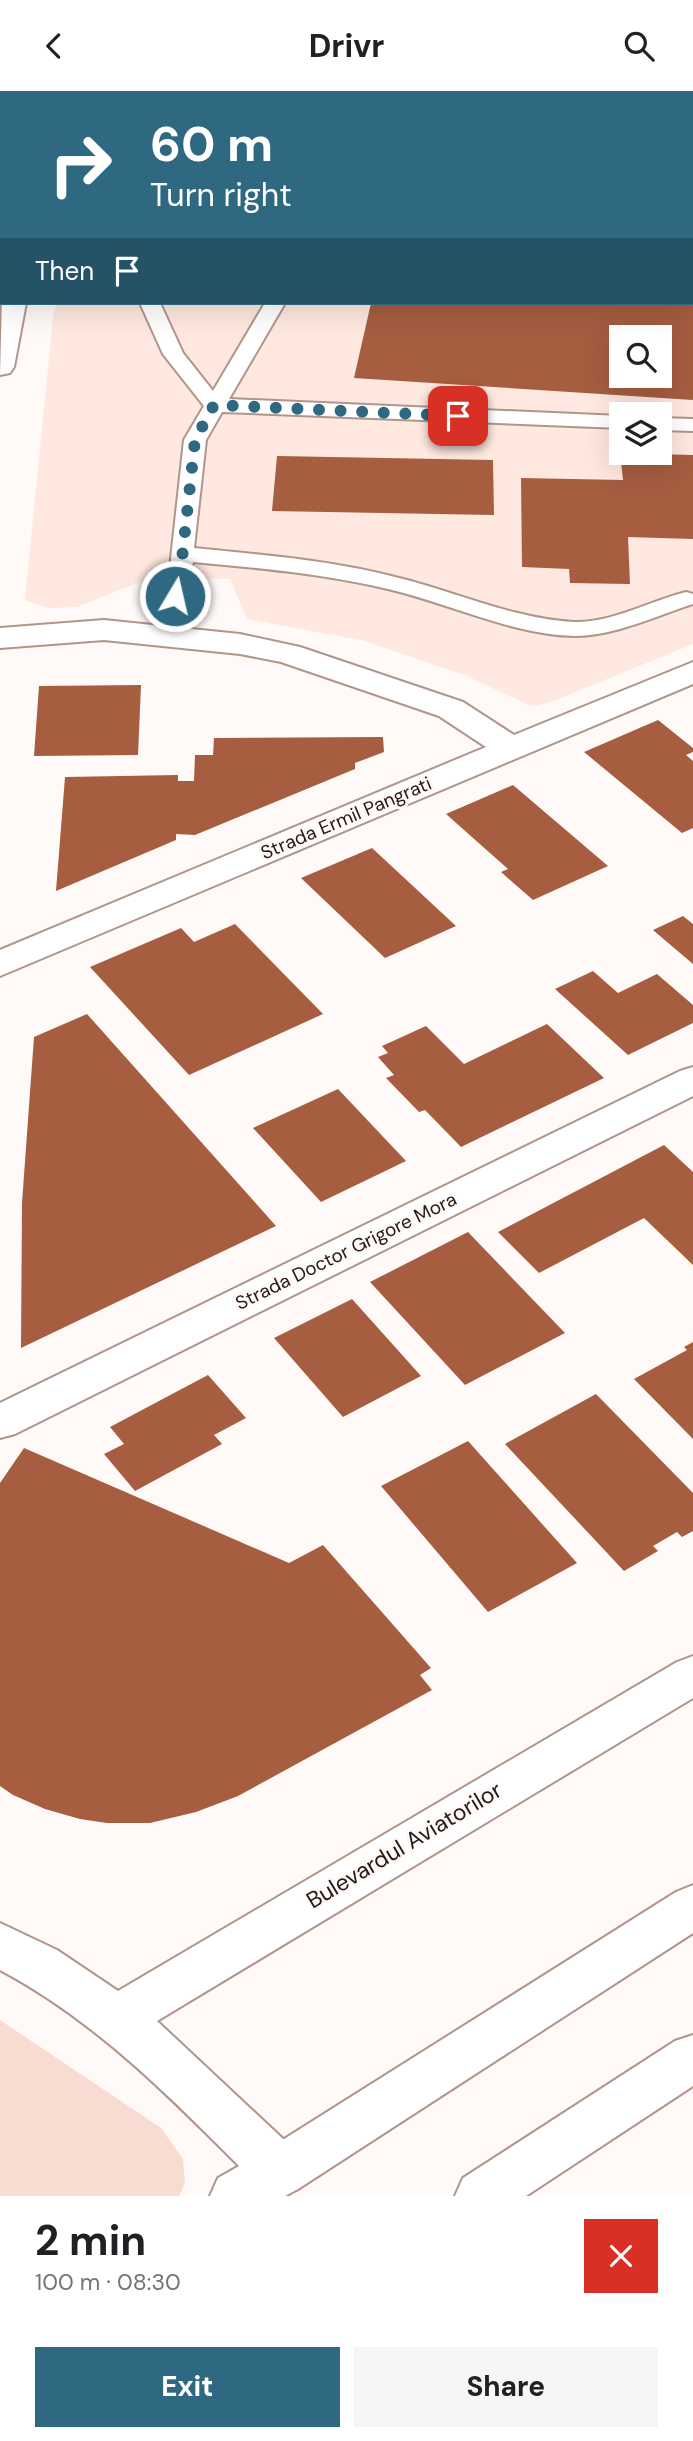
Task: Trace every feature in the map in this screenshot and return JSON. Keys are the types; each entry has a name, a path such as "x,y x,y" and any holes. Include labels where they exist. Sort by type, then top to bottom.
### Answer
{"street":[{"path":"0,367 12,305"},
{"path":"0,638 104,630 166,634 253,646 345,672 451,709 511,748"},
{"name":"Strada Ermil Pangrati","path":"0,964 693,672"},
{"name":"Strada Doctor Grigore Mora","path":"0,1422 693,1080"},
{"name":"Bulevardul Aviatorilor","path":"117,2018 693,1675"},
{"path":"236,2196 280,2171 693,1907"},
{"path":"0,1945 19,1954 117,2018 192,2085 280,2171"},
{"path":"481,2196 693,2059"},
{"path":"507,2196 546,2154"}],"lane":[{"path":"151,305 173,354 214,405 609,421"},
{"path":"166,634 180,577 195,440 274,305"},
{"path":"672,424 693,425"},
{"path":"181,554 294,563 393,583 532,623 575,629 606,625 686,599"}],"shaded area":[{"path":"56,305 693,305 693,644 548,703 531,706 467,676 365,641 247,619 230,579 152,577 77,607 48,608 25,600 53,317"},
{"path":"0,2020 161,2128 183,2159 185,2183 179,2196 0,2196"}],"building":[{"path":"371,305 693,305 693,400 354,378"},
{"path":"672,454 693,455 693,539 628,537 630,584 570,583 569,569 522,567 521,478 623,480 621,465 672,465"},
{"path":"277,456 493,460 494,515 272,511"},
{"path":"141,685 138,755 34,756 39,686"},
{"path":"658,720 693,748 693,752 686,755 693,761 693,828 682,833 584,752"},
{"path":"383,737 384,752 355,763 355,769 195,835 176,834 176,840 56,891 65,777 178,775 178,781 194,781 195,755 213,755 214,738"},
{"path":"513,785 608,866 533,900 501,872 508,869 446,814"},
{"path":"372,848 456,926 385,958 301,878"},
{"path":"683,916 693,924 693,964 653,930"},
{"path":"235,924 323,1014 189,1075 90,967 181,928 194,942"},
{"path":"593,971 618,993 657,974 693,1005 693,1023 628,1055 555,989"},
{"path":"87,1014 276,1226 21,1348 22,1203 34,1037"},
{"path":"547,1024 604,1078 461,1147 425,1110 419,1112 386,1078 394,1075 378,1057 388,1053 382,1046 426,1026 464,1064"},
{"path":"338,1089 406,1161 321,1202 253,1128"},
{"path":"664,1145 693,1172 693,1265 644,1218 539,1273 498,1232"},
{"path":"468,1232 565,1333 465,1385 370,1282"},
{"path":"352,1299 421,1376 343,1417 274,1338"},
{"path":"693,1342 693,1439 634,1379 687,1350 684,1347"},
{"path":"208,1375 246,1418 214,1435 222,1444 135,1491 104,1454 124,1444 110,1427"},
{"path":"596,1394 693,1493 693,1531 682,1537 677,1532 653,1546 658,1551 624,1571 505,1444"},
{"path":"468,1441 577,1563 488,1612 381,1486"},
{"path":"24,1448 289,1563 323,1545 431,1668 420,1675 432,1690 238,1796 196,1812 150,1823 107,1823 45,1809 13,1795 0,1786 0,1483"}],"route":[{"path":"175,596 180,577 195,440 214,405 458,416"}]}
